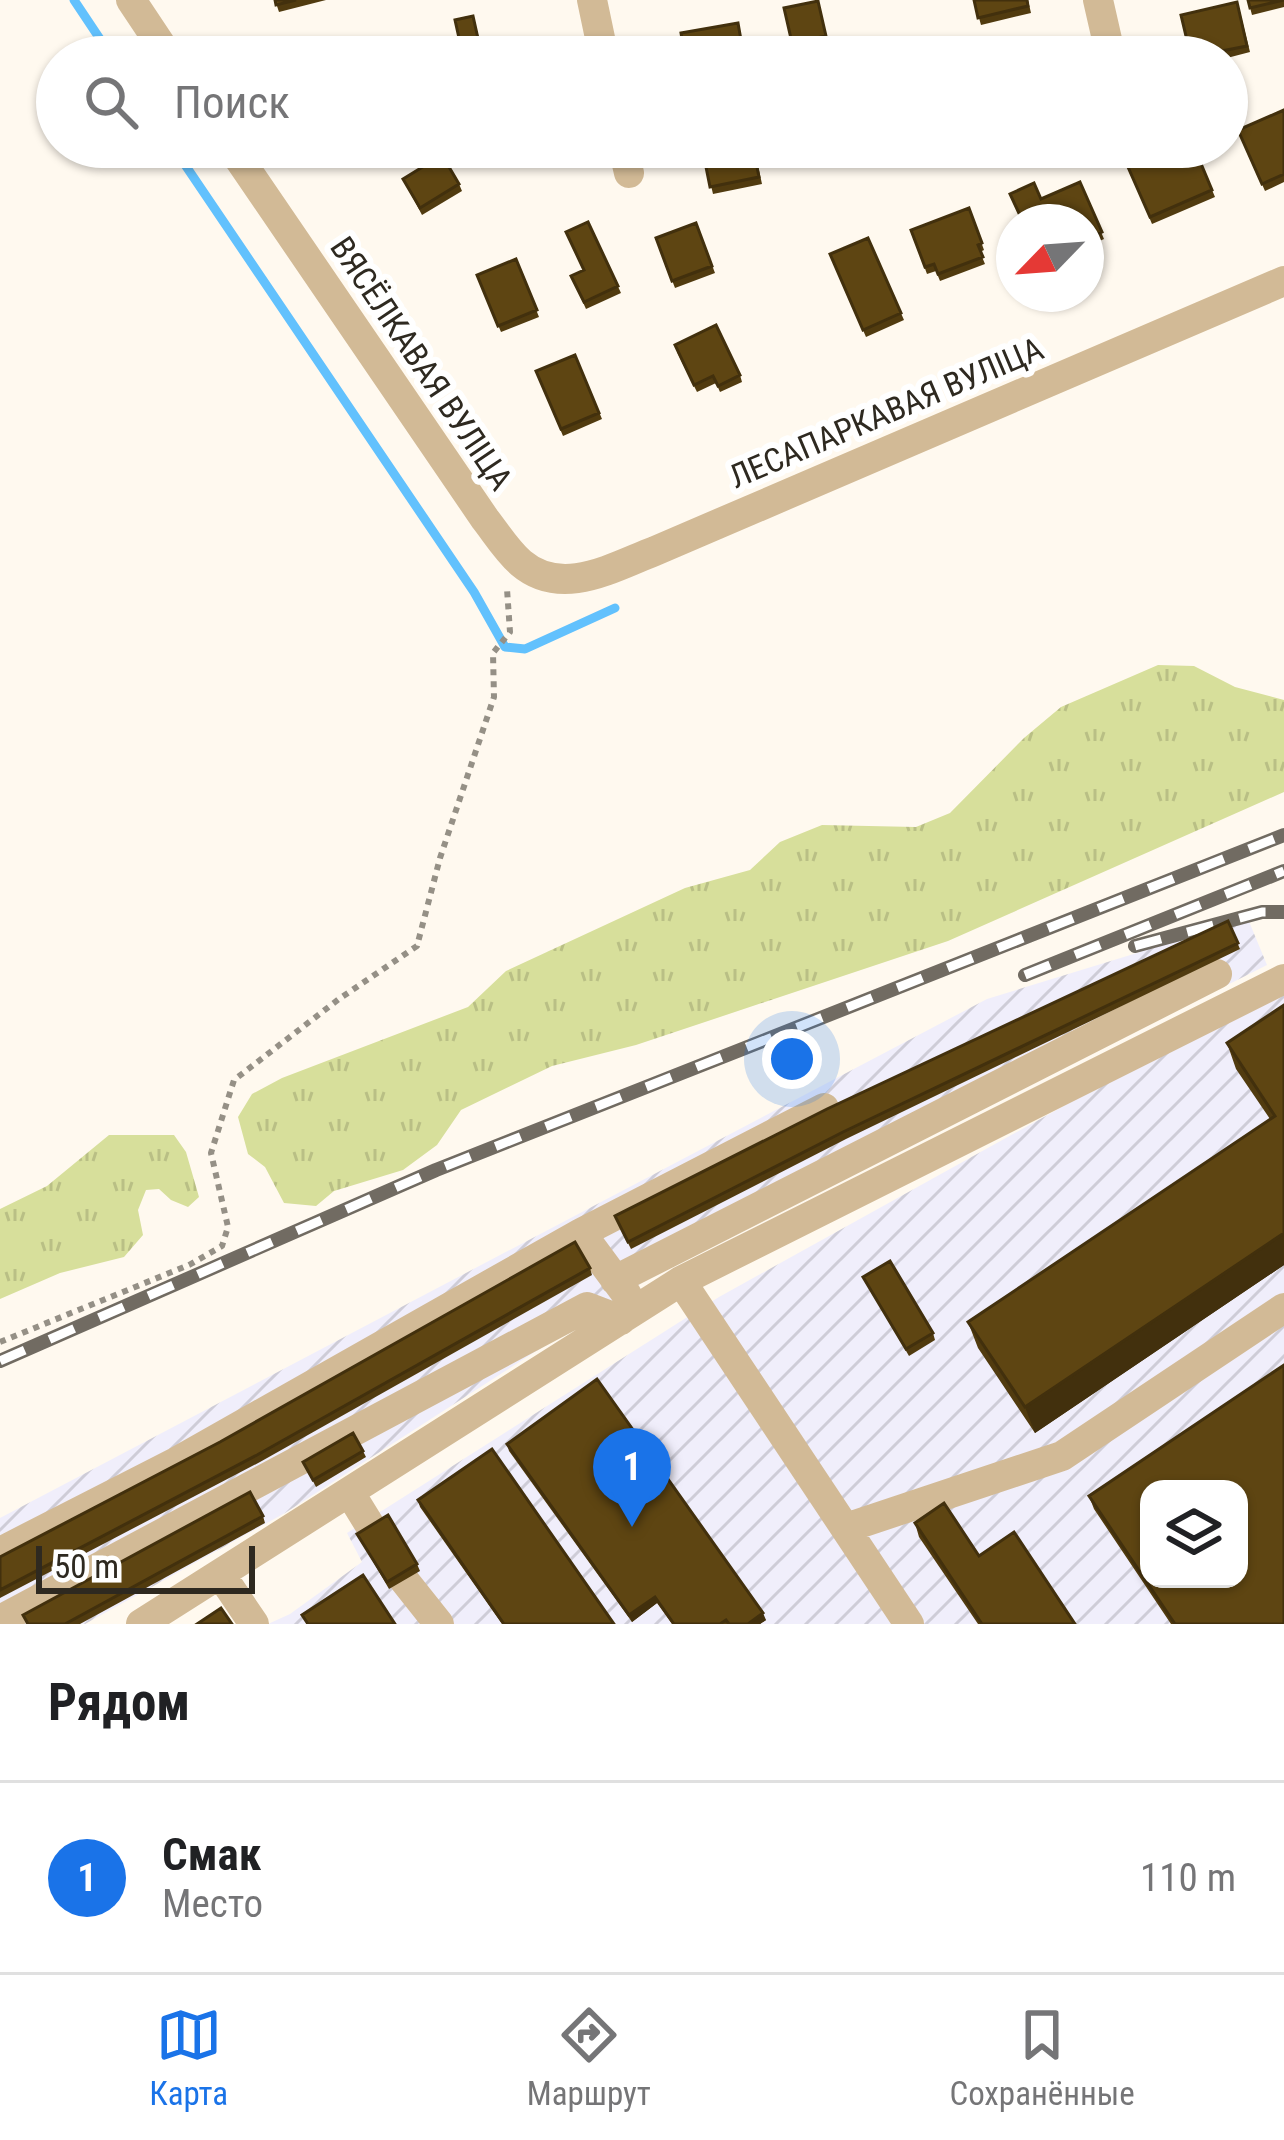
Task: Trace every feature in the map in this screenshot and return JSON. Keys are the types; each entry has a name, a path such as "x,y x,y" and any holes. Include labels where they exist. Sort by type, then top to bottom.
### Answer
{"street":[{"path":"130,0 155,36"},
{"path":"592,0 600,36"},
{"path":"1098,0 1106,36"},
{"name":"ВЯСЁЛКАВАЯ ВУЛІЦА","path":"245,168 484,519 521,563 545,577 582,579"},
{"name":"ЛЕСАПАРКАВАЯ ВУЛІЦА","path":"582,579 1284,280"},
{"path":"615,1280 1217,974"},
{"path":"141,1624 681,1281 1284,979"},
{"path":"0,1552 176,1462 581,1233 824,1108"},
{"path":"581,1233 615,1280 629,1314"},
{"path":"681,1281 909,1624"},
{"path":"0,1620 587,1307 629,1314"},
{"path":"846,1528 1062,1456 1284,1309"},
{"path":"350,1493 374,1532"},
{"path":"221,1575 254,1624"},
{"path":"404,1580 439,1624"}],"path":[{"path":"0,1342 189,1265 222,1246 228,1227 211,1153 234,1080 417,946 440,859 494,697 494,653 510,632"}],"shaded area":[{"path":"1248,919 1267,965 662,1270 285,1513 85,1624 0,1624 0,1518 987,999"},
{"path":"1284,984 1284,1624 268,1624 290,1614 362,1562 347,1533 719,1297"}],"green space":[{"path":"1158,665 1194,666 1235,687 1284,700 1284,792 948,941 636,1045 552,1066 461,1110 437,1145 403,1170 334,1191 316,1206 284,1203 265,1167 248,1154 238,1117 252,1094 282,1078 468,1007 506,971 685,888 750,870 780,842 822,825 916,827 950,813 1061,707"},
{"path":"109,1135 174,1135 186,1152 199,1197 188,1207 159,1189 146,1190 138,1210 143,1235 124,1257 60,1273 0,1299 0,1209 47,1186"}],"building":[{"path":"974,0 1027,0 1028,6 978,18"},
{"path":"1248,0 1284,0 1250,8"},
{"path":"818,1 826,36 790,36 784,8"},
{"path":"1237,2 1245,36 1186,36 1181,15"},
{"path":"473,16 477,36 459,36 455,20"},
{"path":"738,23 740,36 682,36"},
{"path":"1284,110 1284,174 1262,184 1248,152 1248,126"},
{"path":"421,168 450,168 459,184 420,208 403,179"},
{"path":"706,168 757,168 759,177 710,187"},
{"path":"1128,168 1203,168 1212,190 1150,217"},
{"path":"1080,182 1090,204 1015,204 1010,194 1034,183 1041,199"},
{"path":"969,208 983,257 938,274 934,264 925,267 911,230"},
{"path":"588,222 618,286 584,302 571,276 584,270 566,232"},
{"path":"696,223 712,266 672,281 656,238"},
{"path":"868,238 901,313 863,330 830,254"},
{"path":"516,259 537,310 498,326 477,275"},
{"path":"716,325 740,375 718,386 713,376 694,385 675,345"},
{"path":"575,355 599,413 561,429 536,371"},
{"path":"1228,921 1238,943 843,1132 628,1242 615,1216 827,1109"},
{"path":"1284,1005 1284,1233 1025,1407 968,1322 1275,1116 1227,1043"},
{"path":"575,1242 590,1268 257,1455 0,1590 0,1557 220,1442"},
{"path":"890,1261 933,1333 906,1349 863,1277"},
{"path":"1284,1365 1284,1624 1175,1624 1151,1588 1248,1588 1248,1480 1140,1480 1140,1572 1089,1496"},
{"path":"597,1379 763,1613 748,1624 726,1620 674,1624 655,1597 629,1615 507,1444"},
{"path":"353,1433 363,1451 313,1480 303,1462"},
{"path":"492,1449 614,1624 504,1624 418,1500"},
{"path":"250,1492 263,1516 65,1624 28,1624 23,1615"},
{"path":"944,1503 979,1556 1014,1532 1075,1624 982,1624 915,1523"},
{"path":"388,1515 417,1564 387,1582 357,1534"},
{"path":"363,1575 395,1624 308,1624 302,1615"},
{"path":"221,1608 232,1624 197,1624"}],"waterway":[{"path":"74,0 98,36"},
{"path":"187,168 474,592 505,647 525,649 615,608"}],"railway":[{"path":"0,1361 436,1170 1284,835"},
{"path":"1025,975 1284,871"},
{"path":"1135,946 1262,912 1284,912"}],"place":[{"name":"Смак","path":"632,1527"}]}
